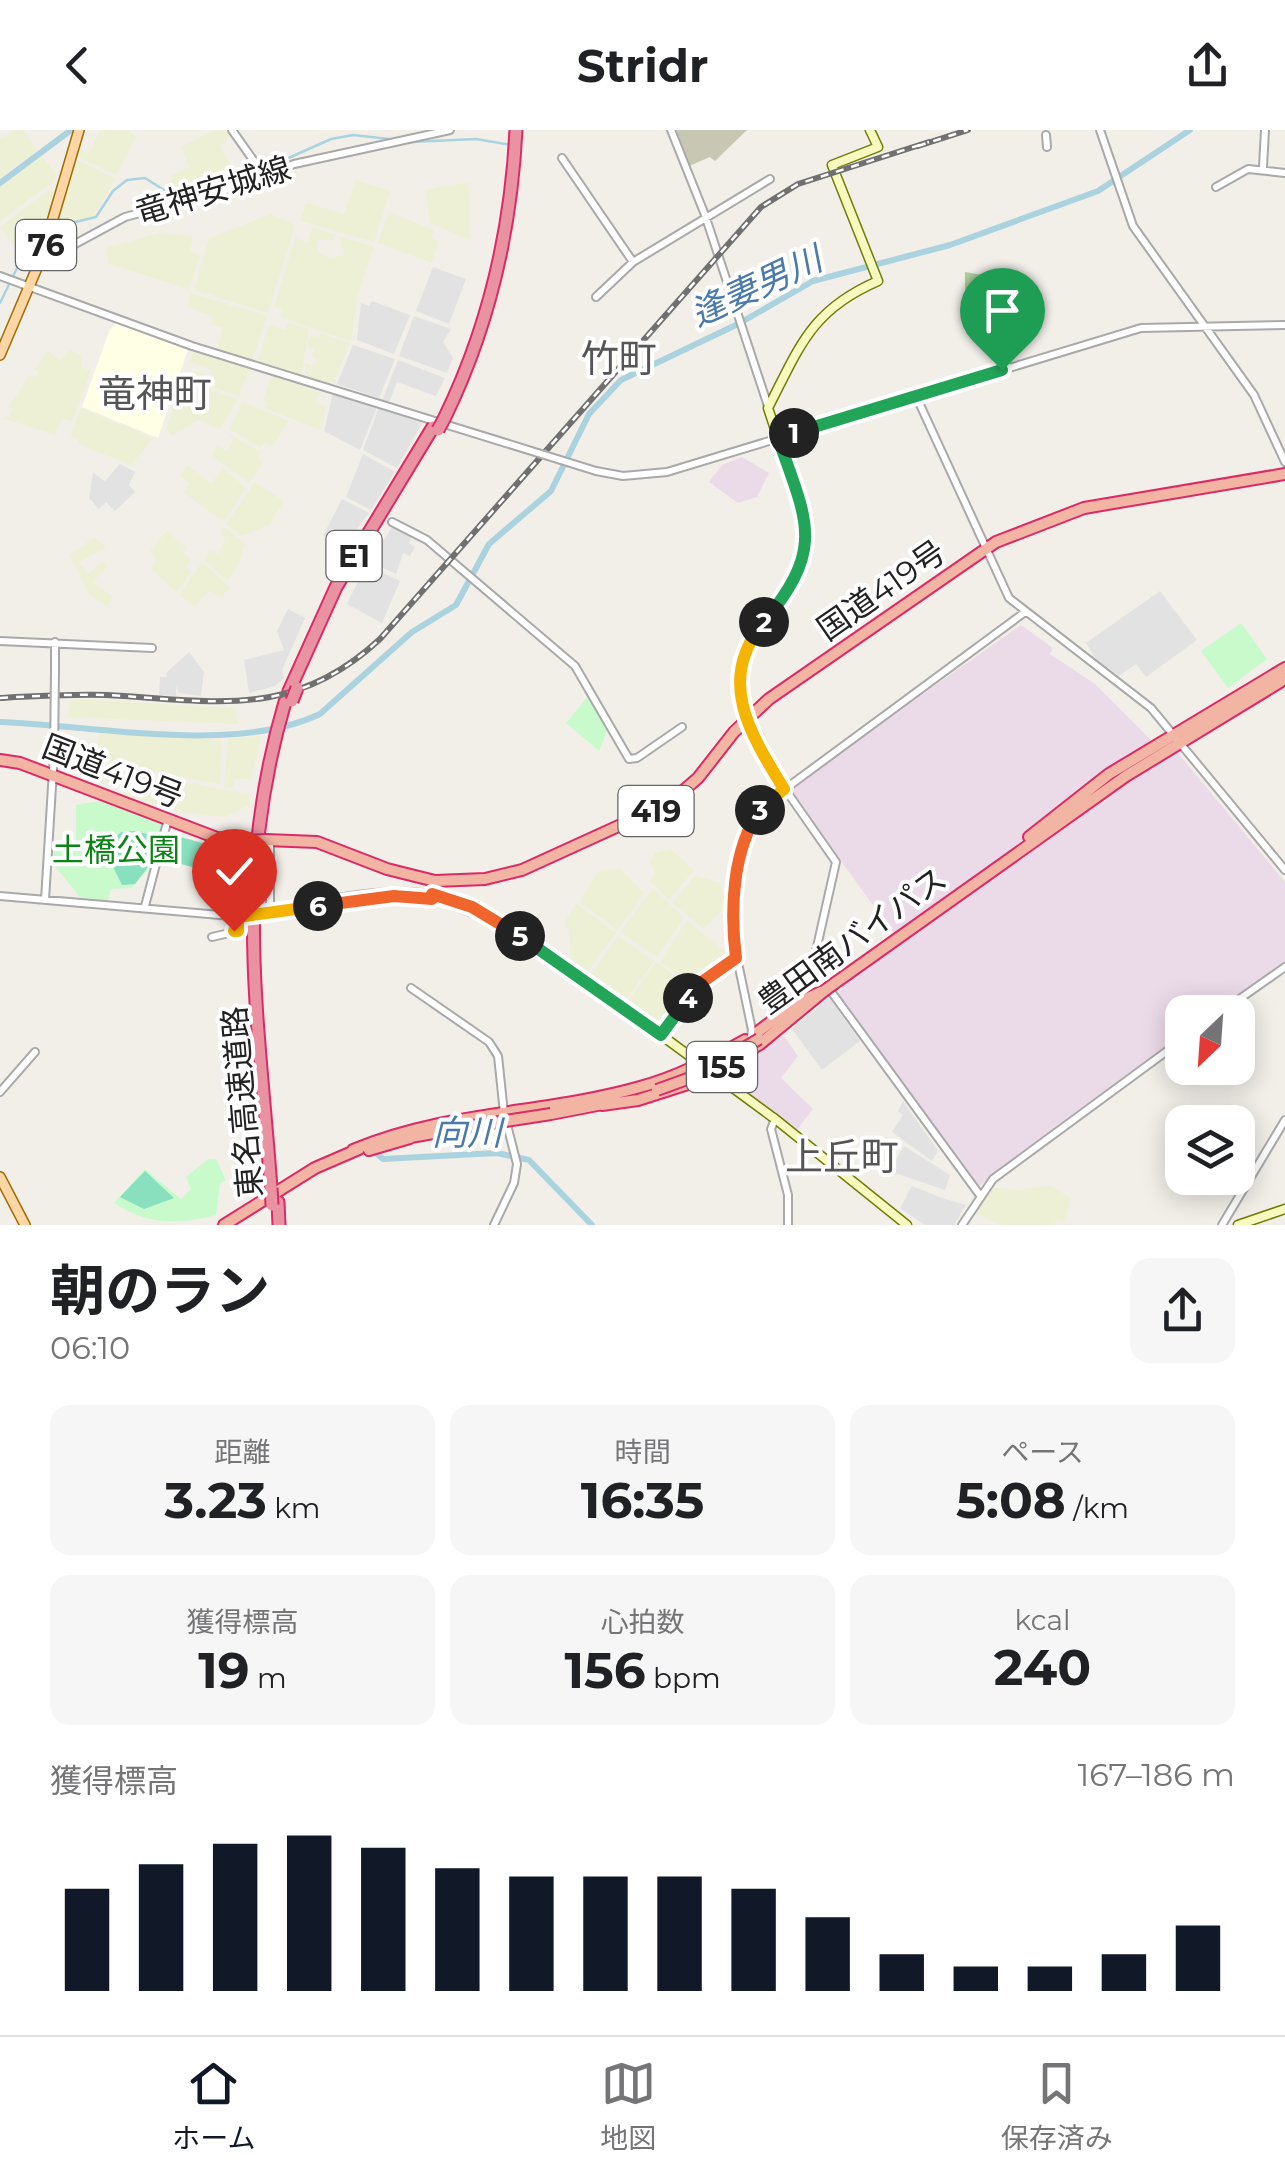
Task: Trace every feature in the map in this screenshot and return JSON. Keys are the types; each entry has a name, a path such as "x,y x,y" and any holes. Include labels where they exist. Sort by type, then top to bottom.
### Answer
{"highway":[{"name":"東名高速道路","path":"276,1225 254,1006 251,885 259,810 283,719 336,586 438,423 474,332 494,263 513,130"},
{"name":"国道419号","path":"0,760 217,838 317,842 387,869 435,881 515,872 654,812 698,778 749,716 776,693 986,549 1024,529 1084,508 1285,474"},
{"name":"豊田南バイパス","path":"239,1220 354,1150 430,1133 602,1105 700,1074 892,942 1010,855 1056,814 1285,668"},
{"name":"豊田南バイパス","path":"1177,738 1285,679"},
{"name":"155","path":"602,1105 655,1096 760,1044 824,991"},
{"name":"155","path":"354,1150 400,1132 636,1088 706,1069 745,1040 759,1035"},
{"name":"豊田南バイパス","path":"222,1225 239,1220 337,1162 430,1133"}],"main road":[{"name":"76","path":"0,354 42,256 79,130"},
{"path":"870,130 878,147 832,165 878,282 837,300 809,328 768,408 803,514 806,551 792,587 748,641 740,659 738,691 784,789 762,806 750,830 734,895 736,958 695,987 660,1036 775,1119 907,1225"},
{"path":"0,1178 22,1225"},
{"path":"0,1186 22,1225"},
{"path":"1238,1225 1285,1208"}],"street":[{"path":"232,130 263,174"},
{"name":"竜神安城線","path":"42,256 53,256 116,220 223,191 263,174 450,130"},
{"path":"671,130 705,215 768,408"},
{"path":"1100,130 1116,187 1142,240 1254,396 1285,462"},
{"path":"1264,168 1265,130"},
{"path":"1046,135 1047,147"},
{"path":"562,158 633,262"},
{"path":"1216,186 1246,170 1264,168 1285,173"},
{"path":"596,296 633,262 770,178"},
{"path":"0,276 192,346 596,471 655,475 1126,332 1205,325 1285,325"},
{"path":"915,396 1008,598 1133,692 1177,738 1285,870"},
{"path":"392,522 428,540 582,674 627,758 635,759 682,727"},
{"path":"979,1194 819,975 816,951 836,862 784,789 1025,612"},
{"path":"0,641 152,648"},
{"path":"45,898 54,754 54,642"},
{"path":"145,906 168,818"},
{"path":"267,911 268,840"},
{"path":"432,897 435,881"},
{"path":"0,894 242,916 375,898 432,897 503,924 660,1036"},
{"path":"45,898 242,916"},
{"path":"212,937 238,931 242,916"},
{"path":"736,958 753,1037 736,1051"},
{"path":"1244,995 1285,966"},
{"path":"411,988 493,1047 499,1061 504,1113 516,1156 514,1183 494,1225"},
{"path":"0,1092 35,1052"},
{"path":"962,1225 979,1194 993,1179 1165,1053"},
{"path":"775,1119 772,1129 788,1195 788,1225"},
{"path":"1222,1225 1285,1120"}],"shaded area":[{"path":"13,130 23,130 38,150 0,178 0,140"},
{"path":"100,130 129,130 136,137 117,175 77,157 78,148 89,153"},
{"path":"215,130 230,130 233,135 220,146 235,172 214,186 174,185 170,176 189,167 181,147"},
{"path":"674,130 747,130 715,161 710,157 689,166"},
{"path":"41,154 56,175 53,182 0,221 0,184"},
{"path":"77,160 116,179 92,218 57,224"},
{"path":"356,180 390,191 374,242 300,221 306,203 344,214"},
{"path":"469,182 470,240 430,223 425,190"},
{"path":"50,189 55,199 39,249 19,252 0,227"},
{"path":"389,212 434,230 431,238 439,241 432,263 378,243"},
{"path":"271,214 295,225 268,313 194,290 209,238"},
{"path":"312,228 334,234 334,240 317,240 318,252 329,258 344,255 339,236 374,247 358,293 351,341 280,317 282,310 274,307 295,238 308,242"},
{"path":"162,232 193,237 190,251 200,255 189,289 109,264 106,248"},
{"path":"433,267 466,279 449,324 416,311"},
{"path":"191,293 267,316 252,360 217,349 223,328 211,324 212,316 187,307"},
{"path":"372,301 410,315 394,354 357,340 361,303 369,306"},
{"path":"414,316 451,329 443,342 453,358 447,373 399,356"},
{"path":"288,322 309,329 301,376 257,362 269,325 285,330"},
{"path":"117,323 188,349 158,438 82,407 110,329"},
{"path":"321,333 350,343 332,386 305,378 305,363 314,366 317,359 312,356 315,349 307,346 311,335 318,338"},
{"path":"353,345 395,359 379,398 337,384"},
{"path":"48,350 60,361 70,350 82,355 81,367 91,371 72,421 62,418 55,435 2,418 9,416 13,409 8,407 30,375 35,377 39,372 34,369"},
{"path":"194,350 250,368 239,396 191,379 194,371 210,376 213,370 189,361"},
{"path":"398,360 445,378 436,396 397,382 389,403 382,401"},
{"path":"271,376 320,392 316,403 326,406 321,430 266,409 268,402 263,400"},
{"path":"180,386 204,394 207,388 238,399 220,429 198,420 172,436 166,428"},
{"path":"333,393 377,407 360,450 324,431"},
{"path":"242,402 289,421 272,447 265,442 260,448 230,429"},
{"path":"379,407 422,423 397,468 363,450"},
{"path":"81,408 154,438 131,465 78,444 79,440 70,436"},
{"path":"229,434 262,453 258,458 263,463 249,483 211,455 217,446 227,451 233,440"},
{"path":"363,454 395,472 371,510 346,497"},
{"path":"742,457 769,473 757,497 738,503 709,482 722,465"},
{"path":"120,464 135,472 129,485 135,492 115,511 106,502 99,509 89,498 93,473 105,481"},
{"path":"187,465 211,483 223,468 246,488 224,522 184,493 189,484 180,475"},
{"path":"255,482 284,501 269,525 242,536 226,524"},
{"path":"342,499 369,513 343,548 323,536"},
{"path":"224,527 245,543 238,567 227,581 204,560 210,550 218,554 226,538 220,534"},
{"path":"392,527 412,535 409,543 415,547 410,556 403,553 396,574 370,562"},
{"path":"167,530 186,548 183,552 190,558 187,568 191,572 177,593 152,570 156,557 150,551"},
{"path":"94,537 107,547 79,562 88,574 103,561 108,566 93,582 112,596 107,607 88,593 70,555"},
{"path":"202,562 230,587 222,597 209,591 194,607 179,595"},
{"path":"366,565 400,581 382,623 347,604"},
{"path":"1160,591 1197,640 1146,677 1136,664 1119,676 1096,659 1086,643"},
{"path":"288,609 305,618 282,670 284,678 275,686 249,693 244,660 284,650 277,631"},
{"path":"1021,625 1053,648 1050,654 1095,684 1167,756 1177,752 1285,882 1285,963 1241,995 1165,995 1165,1050 979,1186 838,994 849,979 899,941 791,792 792,786"},
{"path":"189,652 204,672 201,696 179,693 176,686 176,696 159,695 160,677 167,677 166,673"},
{"path":"72,699 235,708 239,724 67,717"},
{"path":"99,732 222,740 220,784 96,761"},
{"path":"261,736 251,779 235,779 233,788 224,786 228,739"},
{"path":"96,766 249,794 249,805 225,817 186,813 123,795 123,787 93,780"},
{"path":"671,849 694,870 669,900 650,881 655,874 650,861 655,853"},
{"path":"620,869 644,893 618,930 579,902 598,871"},
{"path":"695,875 721,883 725,906 704,929 672,903"},
{"path":"653,888 684,918 657,957 620,932"},
{"path":"576,903 616,933 584,976 571,968 569,931 564,923"},
{"path":"687,920 730,956 695,985 660,962"},
{"path":"618,936 654,961 623,1004 588,978"},
{"path":"656,962 692,987 664,1027 656,1028 626,1005"},
{"path":"829,998 860,1041 822,1070 792,1029"},
{"path":"784,1036 798,1056 781,1078 813,1109 797,1130 721,1075 722,1069"},
{"path":"903,1101 938,1151 932,1161 892,1132 903,1115 898,1111"},
{"path":"904,1146 950,1175 945,1190 889,1171"},
{"path":"1049,1185 1071,1198 1064,1222 1058,1219 1053,1225 999,1225 974,1212 988,1187 1020,1190"},
{"path":"912,1186 966,1205 954,1225 925,1225 900,1208"}],"green space":[{"path":"965,272 1000,278 1016,318 978,332 965,302"},
{"path":"1241,623 1267,659 1228,688 1201,651"},
{"path":"590,694 608,729 599,751 566,723"},
{"name":"土橋公園","path":"107,800 163,823 151,866 131,888 111,889 108,900 81,898 54,865 52,843 76,844 76,805"},
{"path":"121,832 147,834 155,858 135,884 122,885 104,849"},
{"path":"174,835 216,847 208,871 169,861 165,853"},
{"path":"208,1159 216,1159 226,1180 220,1183 216,1215 163,1221 139,1216 114,1203 145,1169 181,1199 191,1189 186,1177"},
{"path":"145,1171 174,1198 144,1209 120,1197"}],"waterway":[{"path":"0,183 71,130"},
{"name":"逢妻男川","path":"0,722 206,735 247,733 320,714 412,632 456,605 489,544 551,491 589,414 621,380 738,324 813,281 950,245 1098,191 1190,130"},
{"path":"48,247 59,226 96,217 113,191 127,180 145,178 164,190 207,190 226,184 254,164 284,160 331,139 353,135 398,140"},
{"path":"411,142 476,139 511,145"},
{"path":"0,303 17,268 40,250"},
{"name":"向川","path":"375,1152 383,1159 497,1153 529,1160 592,1225"}],"railway":[{"path":"918,146 968,130"},
{"path":"0,698 94,695 251,700 316,683 348,665 380,639 761,207 798,184 929,142"}],"district":[{"name":"竹町","path":"619,358"},
{"name":"竜神町","path":"155,393"},
{"name":"上丘町","path":"842,1156"}],"route":[{"path":"234,931 238,931 238,917 375,898 432,899 432,894 472,907 503,924 661,1035 695,987 736,958 734,895 750,830 762,806 784,789 738,691 737,674 748,641 792,587 806,551 806,526 778,438 1002,370"}]}
